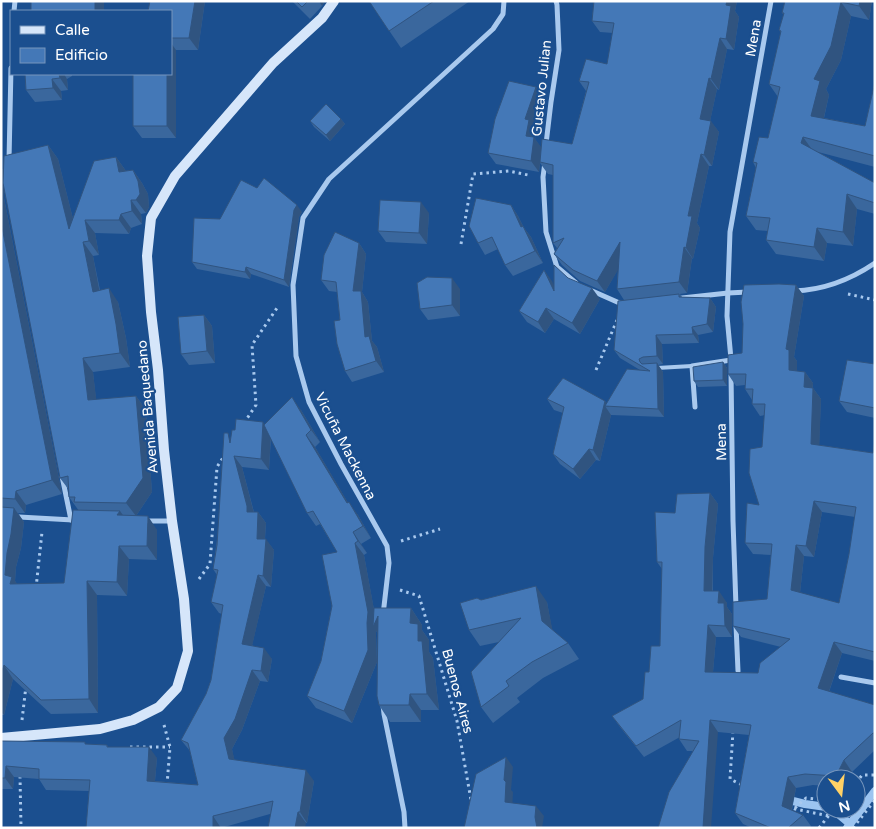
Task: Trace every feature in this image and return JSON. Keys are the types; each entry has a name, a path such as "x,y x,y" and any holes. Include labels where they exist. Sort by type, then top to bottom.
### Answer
{"street":[{"name":"Avenida Baquedano","path":"1,738 100,729 133,720 159,707 177,688 188,651 184,599 172,521 164,450 158,370 151,312 147,256 151,218 175,176 273,63 322,18 334,1"},
{"name":"Vicuña Mackenna","path":"382,618 390,563 387,546 309,402 296,356 293,285 303,218 329,180 493,29 503,14 504,1"},
{"name":"Gustavo Julian","path":"546,149 559,50 556,1"},
{"name":"Mena","path":"738,672 733,521 731,360 727,316 730,232 771,1"},
{"path":"8,168 11,75"},
{"path":"545,158 543,178 546,232 557,267 578,285"},
{"path":"787,291 807,290 838,284 875,263"},
{"path":"587,289 624,305 633,304"},
{"path":"681,298 758,292"},
{"path":"695,407 692,366 731,360"},
{"path":"61,471 71,520"},
{"path":"1,516 80,520"},
{"path":"134,520 172,521"},
{"path":"841,677 875,683"},
{"path":"383,694 384,714 404,812 405,828"}],"lane":[{"path":"649,369 692,366"}],"path":[{"path":"461,244 473,174 509,171 543,178"},
{"path":"241,428 256,405 252,345 293,285"},
{"path":"596,370 624,305"},
{"path":"184,599 210,564 217,467 227,452"},
{"path":"35,592 43,519"},
{"path":"387,546 440,528"},
{"name":"Buenos Aires","path":"387,586 419,596 457,721 472,808"},
{"path":"21,736 27,679"},
{"path":"733,730 730,779 751,790"},
{"path":"167,792 170,747"},
{"path":"20,768 21,828"},
{"path":"795,809 806,798 816,799"},
{"path":"853,828 875,800"},
{"path":"786,805 816,813"}],"building":[{"path":"31,1 95,1 95,10 31,10"},
{"path":"150,1 195,1 189,38 172,38 172,10 148,10"},
{"path":"296,1 308,1 302,7"},
{"path":"369,1 434,1 389,31"},
{"path":"594,1 727,1 726,5 731,6 726,39 720,38 700,119 711,121 704,155 701,154 688,216 692,216 686,248 684,247 679,282 617,289 620,242 597,281 573,270 554,254 564,238 553,243 553,165 540,162 542,139 572,144 589,82 579,81 586,59 607,64 614,23 592,21"},
{"path":"785,1 860,1 859,6 841,2 831,46 814,79 820,81 811,116 865,126 875,82 875,156 803,137 801,143 875,183 875,203 847,194 843,232 817,228 814,247 766,240 770,218 746,216 757,163 753,162 759,137 768,138 780,87 769,84 781,31 779,30"},
{"path":"25,75 59,75 60,78 52,79 53,88 26,90"},
{"path":"133,75 167,75 167,126 133,126"},
{"path":"509,81 536,87 525,119 529,120 526,136 534,137 531,161 488,153 495,119"},
{"path":"326,104 341,119 326,135 310,121"},
{"path":"48,145 69,229 94,161 116,157 119,172 133,170 138,181 140,194 136,200 131,200 132,211 121,214 119,220 85,220 89,241 83,242 93,292 109,288 120,353 83,358 88,400 136,396 143,478 126,503 74,502 75,497 69,497 68,476 60,478 3,183 4,156"},
{"path":"264,178 297,205 294,210 284,280 246,267 245,272 192,262 194,218 220,219 241,180 257,188"},
{"path":"476,198 511,205 535,251 505,265 492,237 478,243 469,226"},
{"path":"380,200 421,202 419,233 378,231"},
{"path":"1,222 52,480 16,491 15,499 1,498"},
{"path":"335,232 359,243 353,291 361,291 365,337 369,336 376,361 345,371 337,344 334,321 340,320 336,282 321,280 324,255"},
{"path":"554,265 568,278 592,288 572,323 546,308 538,322 519,311 544,270 554,291"},
{"path":"427,277 452,278 452,305 420,309 417,283"},
{"path":"744,285 796,285 786,349 789,350 789,370 805,372 804,387 813,388 811,444 873,453 875,440 875,652 834,642 818,688 875,705 875,733 844,760 840,769 816,769 816,775 805,774 788,777 782,806 803,815 788,828 771,828 735,813 751,725 710,720 703,828 658,828 669,792 699,741 679,739 681,720 636,746 612,716 643,699 645,672 649,672 651,646 660,646 662,562 657,562 655,512 675,513 677,494 710,493 705,547 704,591 719,591 718,603 724,603 725,626 708,625 705,672 758,673 760,663 790,639 733,626 733,602 767,599 772,544 745,543 747,503 759,505 749,473 750,449 762,447 765,404 752,404 753,389 745,389 746,374 728,374 728,355 742,353 743,324 741,302","holes":["814,501 856,507 839,603 791,590 796,545 806,546"]},
{"path":"679,294 679,297 710,298 707,324 692,327 693,334 656,335 657,356 639,359 642,364 657,363 658,409 605,406 627,369 650,371 614,350 618,301"},
{"path":"204,315 207,351 181,354 178,317"},
{"path":"847,360 875,364 875,408 839,401"},
{"path":"723,362 723,380 694,381 693,367"},
{"path":"563,378 605,401 593,450 589,449 573,469 553,454 564,407 547,399"},
{"path":"292,397 311,430 306,435 363,526 353,532 358,541 355,543 368,612 368,650 344,711 307,696 321,661 332,606 322,555 337,552 313,511 307,513 264,425"},
{"path":"236,419 263,422 261,459 234,456 247,512 258,512 257,539 266,539 263,576 258,575 242,644 264,648 261,671 252,670 235,719 224,738 229,759 306,770 300,812 298,812 295,828 268,828 273,801 213,816 213,828 86,828 90,780 39,779 39,769 6,766 5,778 1,778 1,741 85,742 85,744 107,745 107,747 149,747 147,781 198,785 188,743 181,740 206,694 211,680 223,605 211,602 218,570 213,569 217,545 224,433 228,433 230,443 232,430 235,430"},
{"path":"1,507 14,508 5,575 12,577 10,584 64,583 73,510 120,511 117,515 148,516 147,546 119,546 117,582 87,581 89,699 41,700 4,665 1,673"},
{"path":"536,586 542,621 568,643 532,662 506,681 509,686 481,707 471,672 521,618 469,630 460,603 477,598 481,600"},
{"path":"374,608 411,608 410,623 418,624 418,641 422,641 427,694 410,694 409,705 379,705 377,696 378,616 373,627"},
{"path":"506,757 505,802 536,806 537,828 464,828 476,774"}],"waterway":[{"path":"847,828 875,791"},
{"path":"785,799 816,806"},
{"path":"844,819 850,824"}]}
